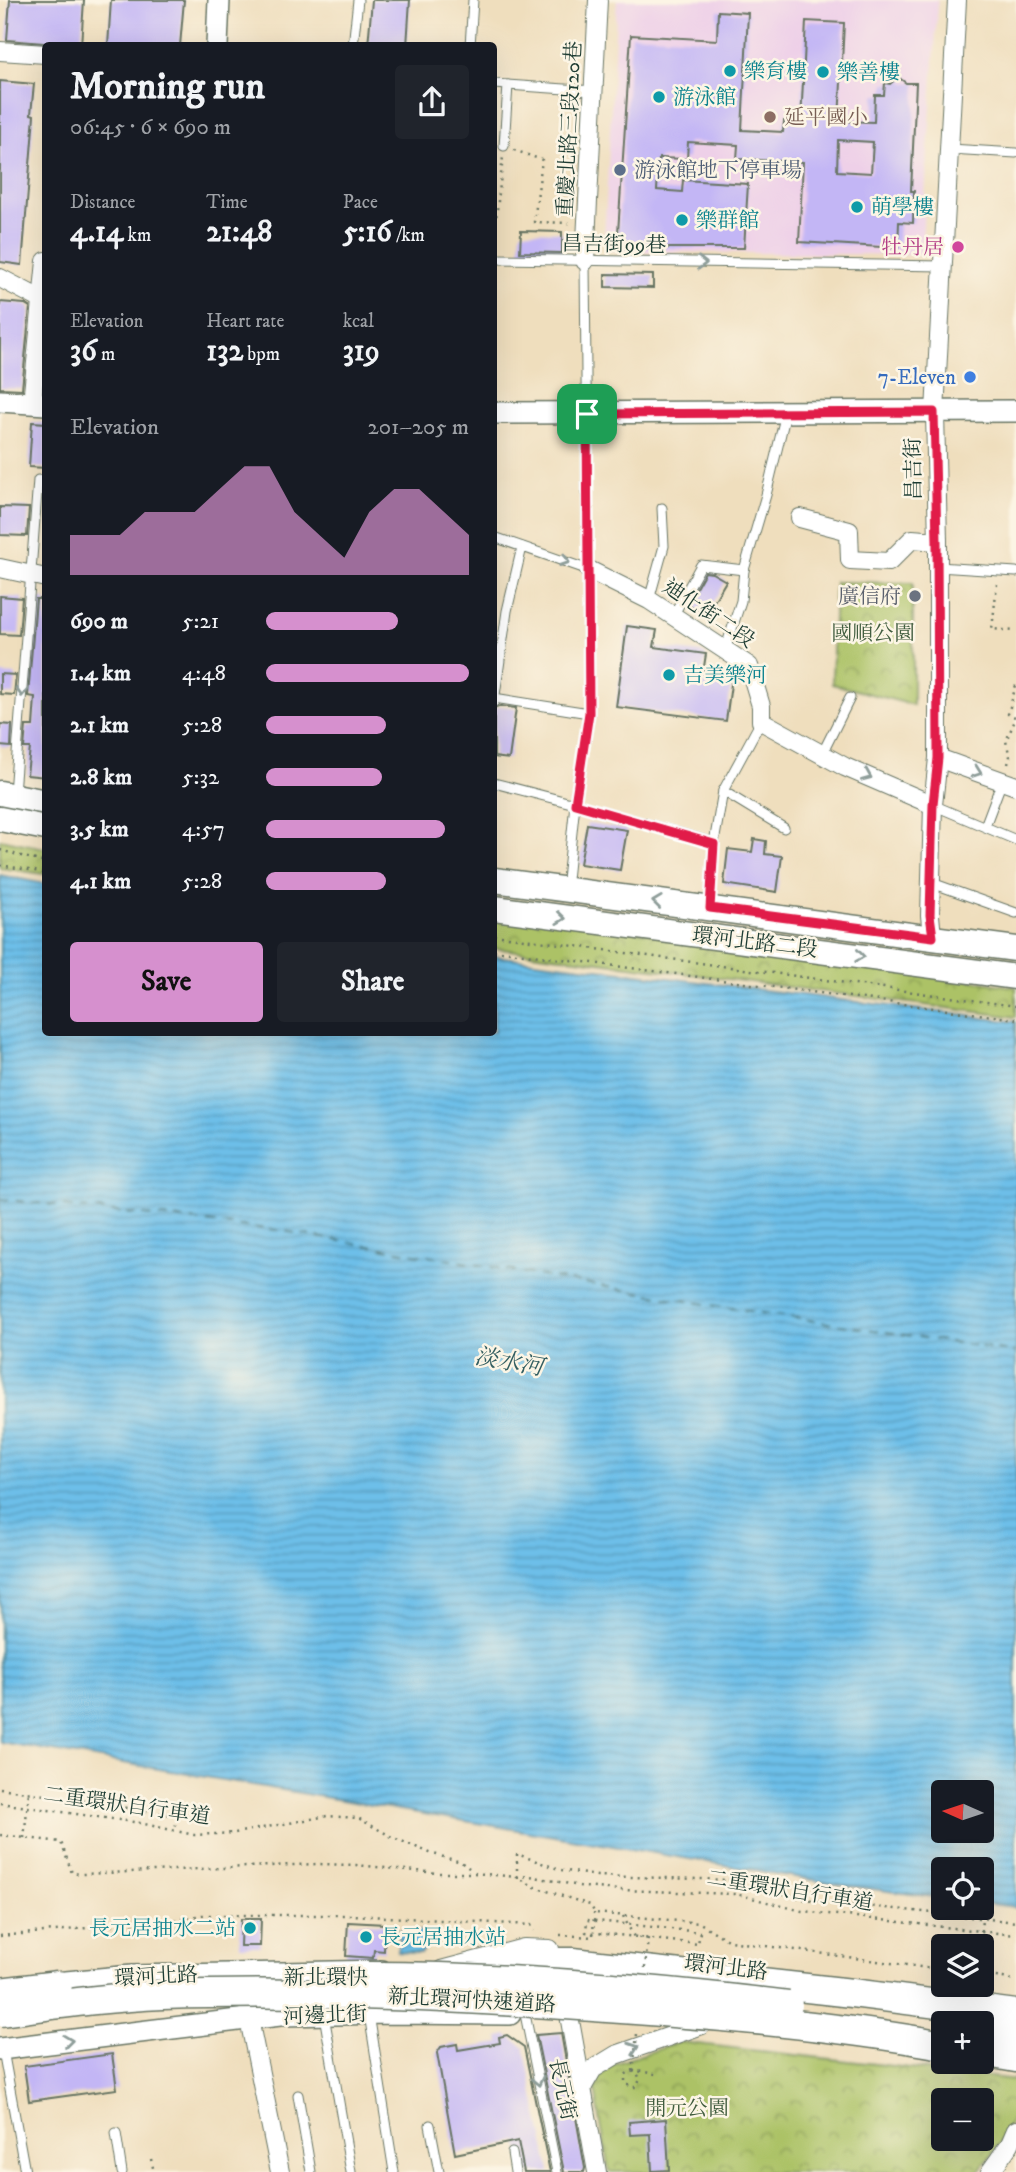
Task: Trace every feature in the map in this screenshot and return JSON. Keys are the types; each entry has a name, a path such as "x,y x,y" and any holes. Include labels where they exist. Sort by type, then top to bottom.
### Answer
{"main road":[{"path":"7,794 42,801"},
{"path":"0,819 42,827"},
{"name":"環河北路二段","path":"497,880 1016,949"},
{"name":"環河北路二段","path":"497,908 1016,977"},
{"path":"478,1972 529,1962 573,1962 1016,2014"},
{"name":"新北環快","path":"0,1991 82,1982 193,1978 436,1976 692,1993 931,2023"},
{"name":"新北環河快速道路","path":"0,2012 162,1995 430,1996 692,2014 833,2028 931,2043"},
{"path":"994,2034 1016,2037"},
{"path":"994,2054 1016,2058"}],"street":[{"path":"217,42 219,0"},
{"name":"重慶北路三段120巷","path":"585,261 598,0"},
{"name":"昌吉街","path":"933,937 930,915 933,804 938,758 934,412 957,0"},
{"path":"0,51 42,54"},
{"path":"0,278 42,300"},
{"path":"0,401 39,403 42,342"},
{"path":"497,413 1016,411"},
{"path":"800,518 849,531 850,560 890,562 912,539 937,541"},
{"path":"0,568 38,576"},
{"name":"迪化街二段","path":"589,570 649,600 749,666 761,706 761,721"},
{"path":"761,721 845,767 933,804"},
{"path":"938,758 1009,783"},
{"name":"環河北路","path":"438,1971 524,1948 574,1950 1016,2003"},
{"name":"環河北路","path":"0,1991 132,1976 478,1972 575,1975 751,1990 931,2016"},
{"path":"246,1973 249,2019 280,2172"},
{"name":"河邊北街","path":"1,2049 249,2019 324,2014 525,2014 702,2025 931,2054"},
{"name":"長元街","path":"569,2015 597,2172"},
{"name":"長元街","path":"582,2088 593,2069 616,2054 702,2025"},
{"path":"994,2026 1016,2030"},
{"path":"994,2061 1016,2064"},
{"path":"990,2172 1010,2144 1016,2130"}],"lane":[{"path":"354,42 358,0"},
{"path":"470,42 473,0"},
{"path":"497,84 594,91"},
{"path":"504,146 508,85"},
{"path":"950,149 1016,153"},
{"name":"昌吉街99巷","path":"497,259 943,266"},
{"path":"566,891 575,804 589,713 585,261"},
{"path":"725,651 741,601 744,570 786,413"},
{"path":"7,794 38,576 38,480"},
{"path":"649,600 664,546 662,508"},
{"name":"迪化街二段","path":"497,538 589,570"},
{"path":"497,679 507,611 522,547"},
{"path":"673,616 701,565 744,570"},
{"path":"937,567 1016,572"},
{"path":"822,754 850,698"},
{"path":"497,700 589,713"},
{"path":"710,908 714,844 723,790 761,721"},
{"path":"985,826 1009,783"},
{"path":"497,784 714,844"},
{"path":"723,790 784,828"},
{"path":"933,804 1016,840"},
{"path":"932,883 1016,913"},
{"path":"324,2014 351,2172"},
{"path":"369,2014 394,2172"},
{"name":"長元街","path":"525,2014 557,2172"},
{"path":"1,2049 25,2172"},
{"path":"298,2095 312,2172"},
{"path":"430,2125 439,2172"},
{"path":"116,2133 122,2172"},
{"path":"512,2153 515,2172"}],"path":[{"path":"497,210 504,146 542,160 534,222 587,223"},
{"path":"998,571 992,629 1016,631"},
{"path":"1009,783 1010,757 1006,741 1016,717 1008,714 1016,685"},
{"path":"0,850 42,862"},
{"path":"0,865 42,872"},
{"path":"497,935 1016,1006"},
{"path":"497,950 1016,1019"},
{"path":"0,1788 178,1816 174,1831"},
{"path":"0,1802 28,1806 29,1792"},
{"name":"二重環狀自行車道","path":"474,1873 461,1861 430,1853 358,1818 327,1816 235,1833 194,1835 140,1823 28,1806 24,1838 61,1842 72,1873 317,1864 437,1873 517,1877 530,1875 584,1887 736,1894 802,1911 1016,1935"},
{"path":"0,1835 24,1838"},
{"path":"583,1936 593,1937 594,1913 590,1905 535,1887 517,1877 517,1854 561,1871 597,1876 734,1880 803,1899 931,1913"},
{"path":"594,1913 699,1923 729,1941 931,1968"},
{"path":"0,1936 175,1920 202,1915 352,1915 507,1923 531,1925 535,1933"},
{"path":"623,1916 635,1937 698,1944 700,1932 587,1920 586,1932 648,1938"},
{"path":"981,1931 982,1920"},
{"path":"993,1920 1016,1922"},
{"path":"994,1977 1016,1980"},
{"path":"633,2071 640,2080 636,2087 631,2087 625,2083 624,2078 628,2072 633,2071 656,2074"},
{"path":"151,2158 153,2172"}],"shaded area":[{"name":"延平國小","path":"617,0 938,0 921,255 614,251 604,242"}],"green space":[{"name":"國順公園","path":"835,582 913,583 913,705 832,684"},
{"path":"0,839 42,847 42,874 0,868"},
{"path":"497,910 1016,987 1016,1017 497,948"},
{"name":"開元公園","path":"680,2042 931,2070 931,2074 963,2074 1016,2080 1016,2103 1007,2131 994,2151 994,2088 931,2088 931,2151 994,2151 978,2172 609,2172 595,2089 599,2076 614,2064"}],"water":[{"name":"淡水河","path":"0,875 42,883 42,1036 497,1036 497,956 1016,1022 1016,1907 994,1904 994,1857 931,1857 931,1896 843,1885 0,1742"},
{"path":"399,1930 421,1931 427,1939 427,1947 420,1953 398,1952"}],"building":[{"path":"10,0 84,0 81,42 7,40"},
{"path":"111,0 184,0 180,42 108,42"},
{"path":"372,0 410,0 407,42 368,42"},
{"path":"718,11 748,13 742,130 783,132 784,121 801,122 806,21 844,23 839,121 874,122 875,95 884,95 885,83 890,84 898,77 906,83 916,83 911,191 914,191 913,223 899,222 898,248 799,242 803,162 737,159 738,145 688,142 687,159 659,158 657,190 682,192 683,180 748,184 744,248 617,248 631,35 717,40","holes":["838,140 873,142 871,173 837,171"]},
{"path":"0,81 34,84 22,265 0,262"},
{"path":"521,231 562,232 562,253 520,252"},
{"path":"605,274 653,275 653,288 605,287"},
{"path":"0,302 25,304 30,307 22,389 0,388"},
{"path":"32,422 42,423 42,468 29,467"},
{"path":"0,507 29,508 27,536 0,535"},
{"path":"705,572 726,581 706,615 687,604"},
{"path":"0,596 22,598 19,635 0,634"},
{"path":"36,599 42,599 42,777 27,775 30,748 24,748 26,726 33,726 35,697 28,696"},
{"name":"吉美樂河","path":"627,626 657,630 654,647 706,654 703,673 732,677 726,721 616,707"},
{"path":"0,674 16,675 14,695 0,694"},
{"path":"497,708 516,708 509,759 497,757"},
{"path":"0,724 12,725 11,747 0,746"},
{"path":"587,824 627,830 620,870 580,864"},
{"path":"754,839 766,841 765,854 782,856 777,892 724,884 728,849 752,852"},
{"name":"長元居抽水二站","path":"241,1919 261,1919 260,1946 240,1946"},
{"name":"長元居抽水站","path":"348,1922 385,1924 384,1951 374,1950 373,1958 346,1956"},
{"path":"561,2033 584,2172 564,2172 536,2035"},
{"path":"507,2035 524,2047 550,2172 524,2172 518,2141 455,2154 437,2053 441,2047 457,2044 458,2050 500,2043 499,2037"},
{"path":"112,2054 117,2089 29,2101 24,2066"},
{"path":"666,2119 669,2170 652,2171 650,2134 630,2135 629,2122"}],"ferry route":[{"path":"0,1199 277,1230 711,1305 1016,1352"}],"place":[{"name":"樂育樓","path":"730,71"},
{"name":"樂善樓","path":"823,72"},
{"name":"游泳館","path":"659,97"},
{"name":"延平國小","path":"770,117"},
{"name":"游泳館地下停車場","path":"620,170"},
{"name":"萌學樓","path":"857,207"},
{"name":"樂群館","path":"682,220"},
{"name":"牡丹居","path":"958,247"},
{"name":"7-Eleven","path":"970,377"},
{"name":"廣信府","path":"915,596"},
{"name":"吉美樂河","path":"669,675"},
{"name":"長元居抽水二站","path":"250,1928"},
{"name":"長元居抽水站","path":"366,1937"}],"route":[{"path":"934,412 938,758 933,804 930,915 933,937 710,908 714,844 575,804 589,713 587,414 934,412"}]}
